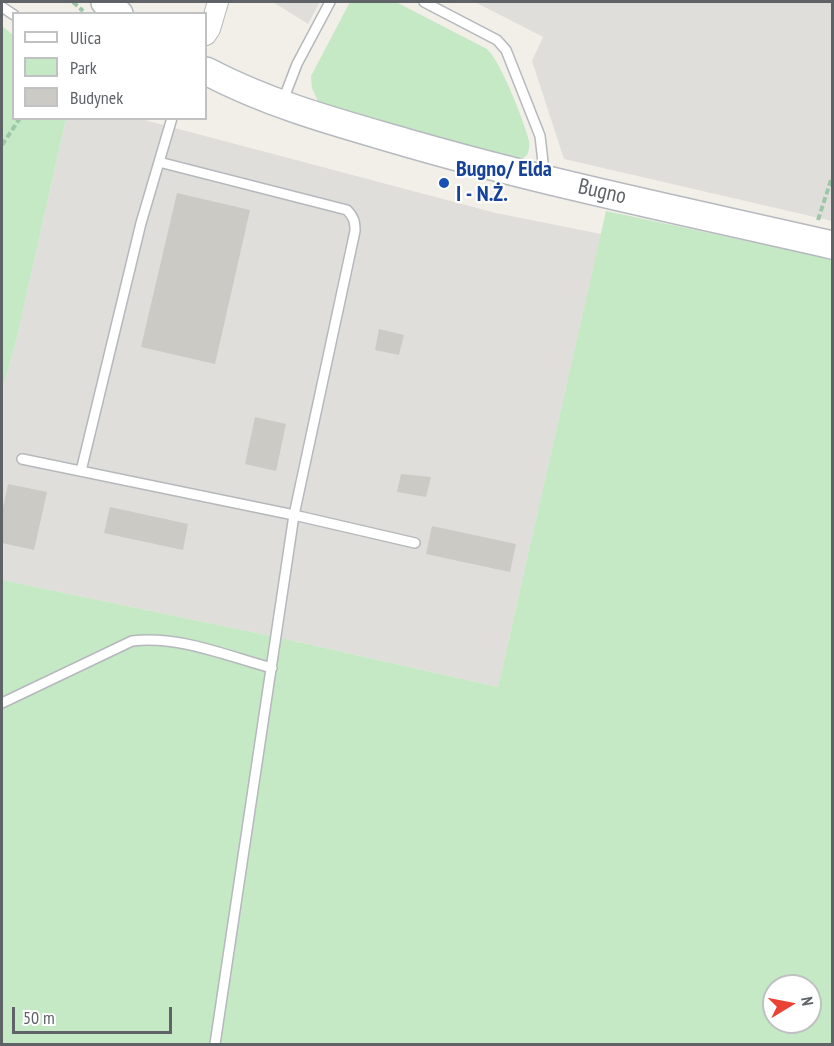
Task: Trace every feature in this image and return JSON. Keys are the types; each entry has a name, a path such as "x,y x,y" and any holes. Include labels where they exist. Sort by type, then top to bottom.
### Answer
{"street":[{"path":"105,2 117,12"},
{"path":"207,34 218,2"},
{"name":"Bugno","path":"207,72 242,90 281,105 441,153 822,243"}],"lane":[{"path":"281,105 297,64 330,2"},
{"path":"424,2 497,40 506,50 540,136 543,162 540,178"},
{"path":"81,471 141,223 171,120"},
{"path":"159,162 347,210 355,222 355,231 294,515 215,1044"},
{"path":"22,459 294,515 415,543"},
{"path":"2,703 132,641 170,641 272,668"}],"path":[{"path":"2,145 19,120"},
{"path":"822,243 832,177"}],"shaded area":[{"path":"273,2 320,2 308,24"},
{"path":"475,2 832,2 832,221 564,159 532,61 543,37"},
{"path":"66,120 145,120 496,213 601,234 498,687 276,637 2,580 2,391 16,341"}],"green space":[{"path":"350,2 396,2 487,49 499,66 522,120 529,143 527,155 520,160 322,110 312,88 311,76"},
{"path":"2,26 12,34 12,120 66,120 16,341 2,391"},
{"path":"606,211 832,259 832,1044 2,1044 2,580 276,637 498,687"}],"building":[{"path":"177,193 250,210 215,364 141,347"},
{"path":"379,329 404,335 399,355 375,350"},
{"path":"255,417 286,424 276,471 245,464"},
{"path":"401,474 431,477 426,497 397,492"},
{"path":"8,484 47,492 34,550 2,543 2,513"},
{"path":"110,507 188,524 183,550 104,533"},
{"path":"432,526 516,544 510,572 426,554"}],"place":[{"name":"Bugno/ Elda I - N.Ż.","path":"444,183"}]}
